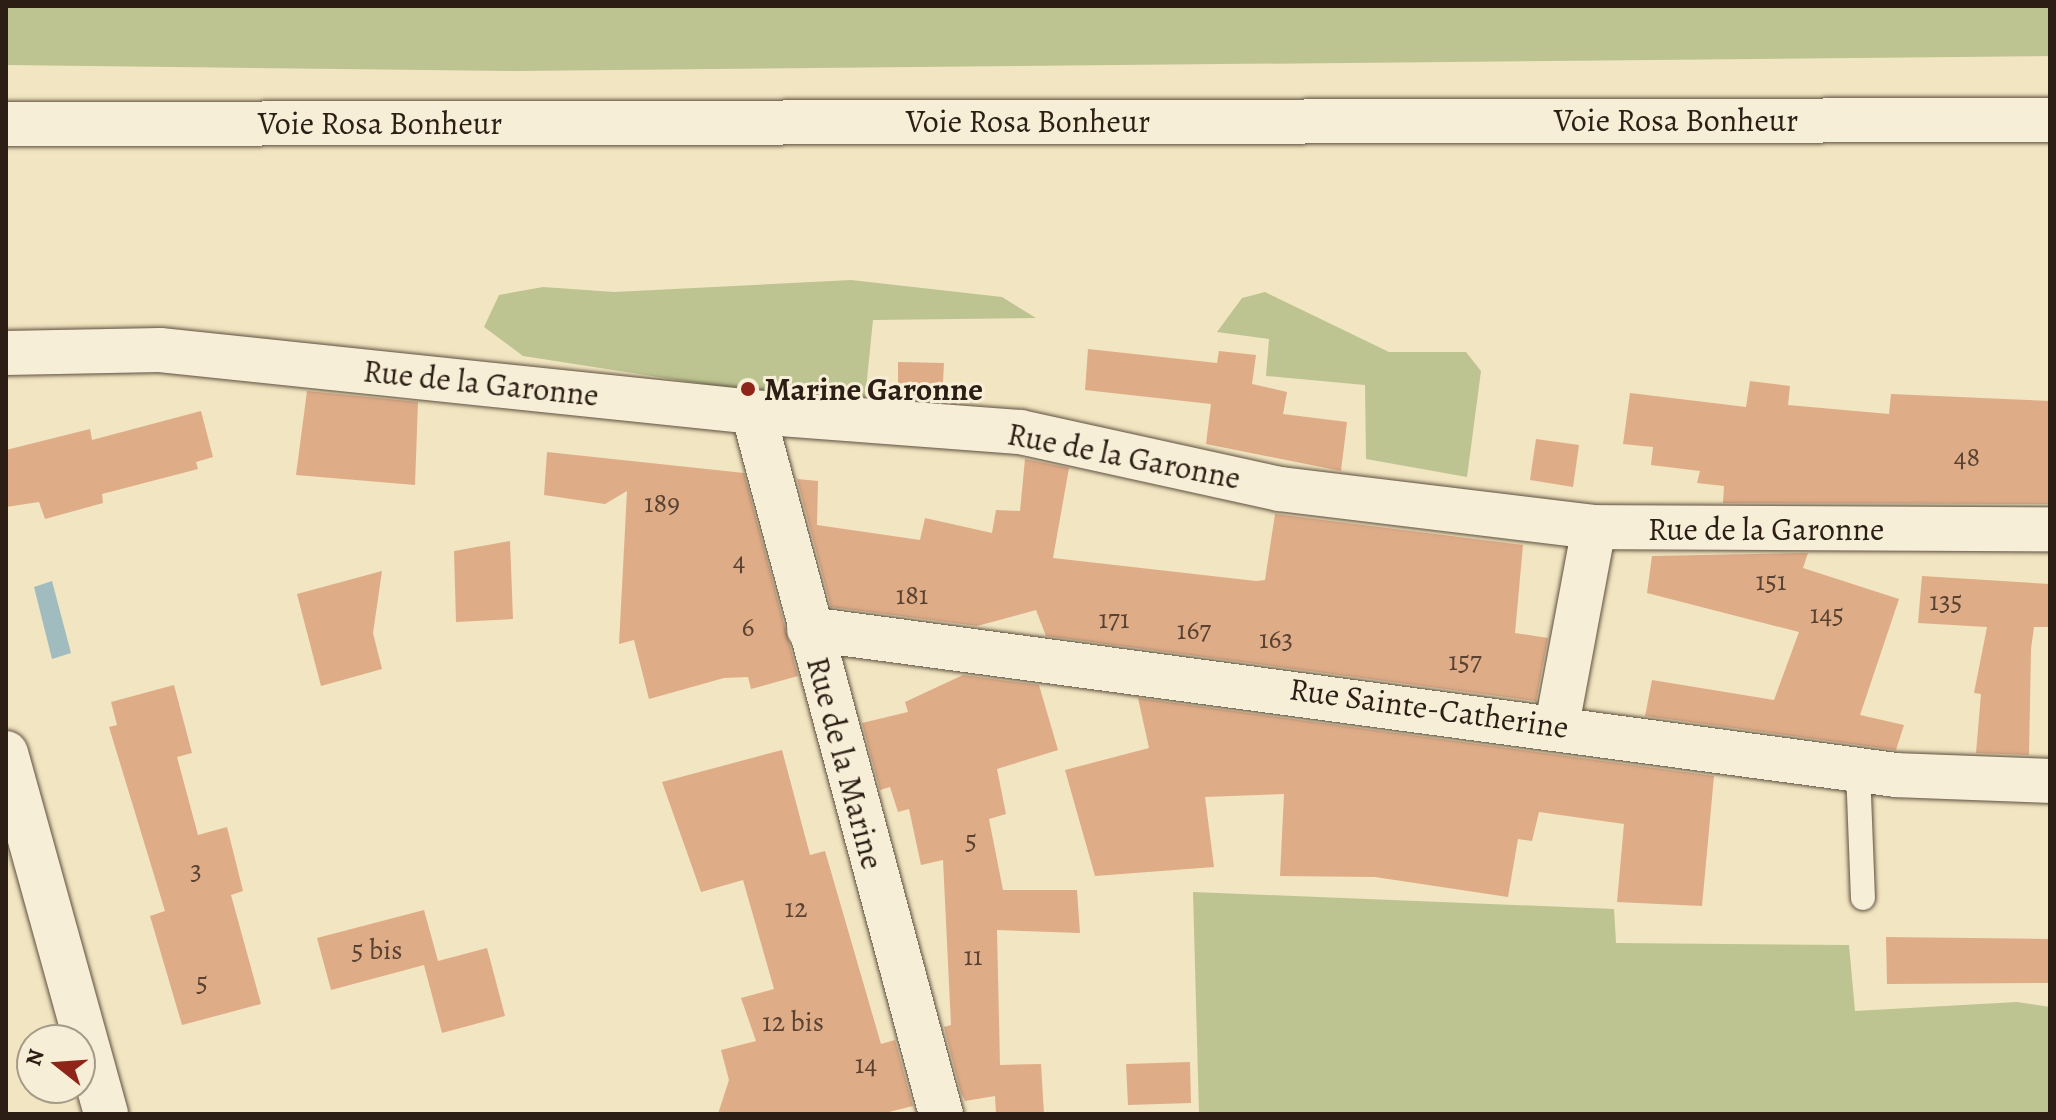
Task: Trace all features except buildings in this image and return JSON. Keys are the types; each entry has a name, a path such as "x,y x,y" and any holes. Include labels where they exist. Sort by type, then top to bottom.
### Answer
{"street":[{"name":"Voie Rosa Bonheur","path":"6,124 2050,120"},
{"name":"Rue de la Garonne","path":"6,353 160,350 753,412 1020,432 1280,489 1594,527 2050,529"},
{"name":"Rue de la Marine","path":"753,412 941,1114"},
{"path":"1557,725 1594,527"},
{"name":"Rue Sainte-Catherine","path":"809,629 1557,725 1858,769 2050,781"},
{"path":"6,753 106,1114"}],"lane":[{"path":"1858,769 1863,898"}],"green space":[{"path":"6,6 2050,6 2050,56 517,71 6,65"},
{"path":"851,280 1002,297 1036,318 873,320 865,399 761,393 523,356 484,327 499,295 543,287 614,292"},
{"path":"1265,292 1389,352 1466,352 1481,371 1467,477 1366,459 1365,385 1266,376 1269,339 1217,332 1242,298"},
{"path":"1193,892 1614,909 1616,943 1849,945 1855,1011 2017,1002 2050,1007 2050,1114 1199,1114"}],"water":[{"path":"52,581 71,653 52,659 34,587"}],"place":[{"name":"Marine Garonne","path":"748,389"}]}
